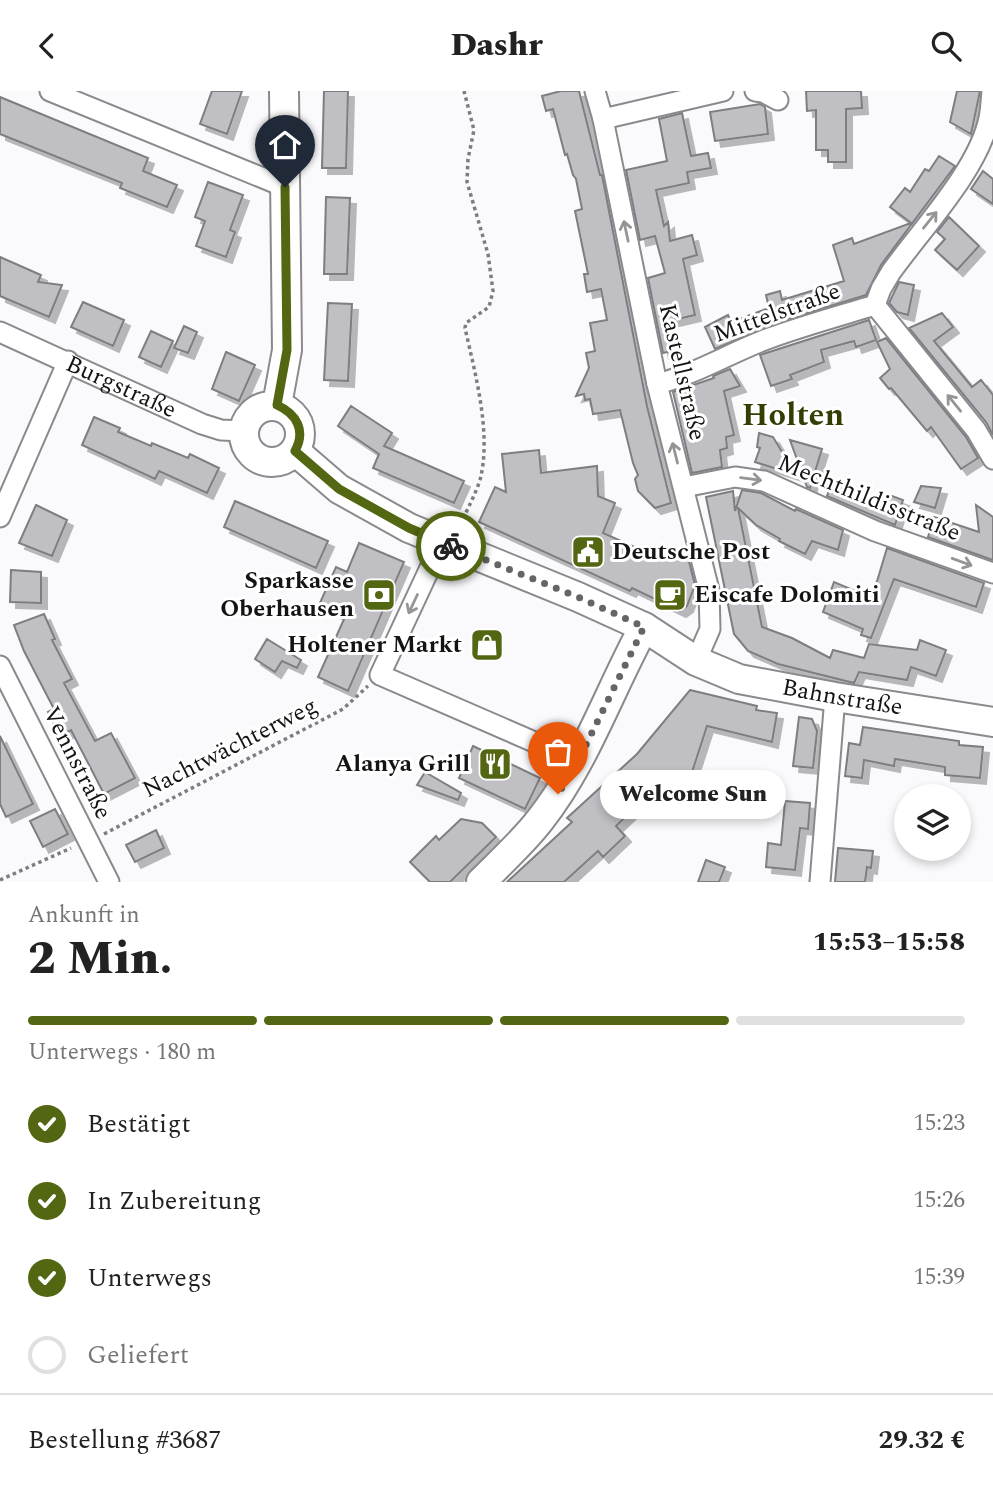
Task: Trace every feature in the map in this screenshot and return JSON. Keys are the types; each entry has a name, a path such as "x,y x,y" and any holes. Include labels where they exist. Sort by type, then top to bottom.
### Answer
{"main road":[{"path":"277,405 287,350 284,91"},
{"path":"277,405 295,416 301,436 295,451 281,461 268,462 257,458 248,450 244,431 249,417 257,409 277,405"},
{"path":"295,451 339,489 409,528 644,627 696,661"},
{"path":"481,882 540,820 578,761 644,627"},
{"name":"Bahnstraße","path":"696,661 749,682 993,722"}],"street":[{"path":"50,91 285,187"},
{"name":"Kastellstraße","path":"595,91 657,384 709,590 710,629 696,661"},
{"path":"603,119 723,91"},
{"path":"755,91 778,100"},
{"path":"992,91 989,119 961,179 891,272 875,305 976,430 993,459"},
{"name":"Mittelstraße","path":"657,384 683,377 768,338 875,305"},
{"name":"Burgstraße","path":"0,333 68,361 202,424 221,430 244,431"},
{"path":"0,517 68,361"},
{"name":"Mechthildisstraße","path":"684,487 735,477 764,481 875,531 993,573"},
{"path":"446,544 380,675 578,761"},
{"name":"Vennstraße","path":"0,666 109,882"},
{"path":"820,882 835,697"}],"path":[{"path":"446,544 477,486 482,466 483,430 474,365 465,328 466,323 489,307 494,291 488,254 467,182 474,129 464,91"},
{"name":"Nachtwächterweg","path":"0,880 89,841 343,709 380,675"}],"building":[{"path":"212,91 242,91 227,134 200,124"},
{"path":"324,91 348,91 346,168 322,168"},
{"path":"561,91 579,91 602,175 647,406 671,503 655,508 638,491 635,479 638,475 620,410 593,414 590,399 585,400 584,394 576,396 589,368 586,353 595,351 590,323 607,320 601,289 587,292 584,274 588,274 575,211 582,209 576,179 567,154 565,155 553,109 546,111 542,96"},
{"path":"806,91 861,91 862,108 846,109 846,162 828,162 828,150 816,150 816,110 807,111"},
{"path":"957,91 980,91 971,134 950,122"},
{"path":"0,97 148,158 143,171 177,185 167,207 120,188 122,183 0,134"},
{"path":"760,104 765,107 768,134 715,141 710,112"},
{"path":"682,113 691,156 708,153 711,168 687,172 689,183 656,190 664,226 668,222 670,241 692,235 697,255 683,259 695,315 669,321 675,350 663,353 648,278 665,273 655,236 640,240 626,170 667,161 659,119"},
{"path":"939,156 955,166 881,265 866,295 776,323 715,349 705,327 728,315 731,322 769,308 766,295 780,291 782,300 844,281 833,245 852,238 854,244 911,223 890,207 905,188 910,192 925,169 929,171"},
{"path":"983,171 993,179 993,204 971,189"},
{"path":"208,182 243,195 230,230 235,232 226,257 196,246 205,221 195,217"},
{"path":"326,197 350,198 347,274 324,274"},
{"path":"949,217 979,246 957,270 935,250 945,239 937,232"},
{"path":"0,257 41,275 38,282 62,285 49,317 0,296"},
{"path":"899,282 914,285 908,315 897,312 889,303"},
{"path":"83,302 124,320 113,346 71,327"},
{"path":"328,303 352,304 348,381 324,380"},
{"path":"942,313 953,327 934,341 972,387 981,380 993,395 993,435 986,422 909,328"},
{"path":"869,320 876,340 856,347 854,341 821,350 824,362 790,375 792,379 771,386 760,355"},
{"path":"184,326 197,332 188,353 174,348"},
{"path":"151,331 173,341 161,367 139,357"},
{"path":"886,338 966,437 978,458 961,469 931,427 927,431 880,378 890,369 877,342"},
{"path":"226,352 255,365 239,401 212,389"},
{"path":"730,369 740,386 724,391 734,435 726,437 727,448 720,450 722,467 692,473 673,392 714,378 713,376"},
{"path":"351,406 392,433 384,446 464,481 454,503 373,468 379,454 338,426"},
{"path":"94,417 120,428 118,432 151,446 152,443 188,458 190,454 219,468 207,493 159,471 155,479 82,445"},
{"path":"759,433 773,437 796,475 755,462 760,448 757,447"},
{"path":"790,440 822,449 810,488 807,487"},
{"path":"539,450 541,473 597,466 598,496 615,503 603,533 650,554 686,550 695,585 687,606 680,611 632,588 630,591 479,522 495,487 506,492 502,454"},
{"path":"832,482 856,492 855,495 880,504 884,493 903,500 895,525 827,496"},
{"path":"921,486 941,488 935,508 914,502"},
{"path":"742,490 761,493 795,511 796,509 843,530 838,550 812,541 805,554 779,541 780,539 756,525 738,508 762,627 792,638 830,658 833,650 864,658 869,644 917,650 920,640 946,650 936,676 911,667 907,680 859,672 854,683 778,664 748,651 734,634 706,497 733,491 735,511"},
{"path":"235,501 328,541 316,568 224,527"},
{"path":"36,505 67,520 52,556 19,543"},
{"path":"976,505 993,517 993,560 928,537 934,517 979,532"},
{"path":"359,543 404,562 348,691 318,677 345,617 319,605 336,567 347,572"},
{"path":"887,548 984,583 976,607 894,579 871,638 861,635 863,629 823,612 834,582 872,598"},
{"path":"11,570 41,572 41,603 10,602"},
{"path":"44,614 55,639 52,640 72,679 64,683 95,741 111,733 135,778 104,794 71,730 60,736 48,712 54,709 24,651 14,625"},
{"path":"267,639 301,660 297,668 282,661 275,672 255,659"},
{"path":"690,690 757,706 756,710 777,713 772,742 707,726 681,806 649,795 616,826 625,836 603,857 598,851 564,882 507,882 572,822 567,818 637,754"},
{"path":"799,717 812,719 817,731 813,768 793,766"},
{"path":"863,727 983,747 980,778 945,775 945,767 895,759 894,766 864,760 862,778 845,776 849,743 860,745"},
{"path":"0,736 33,804 6,817 0,804"},
{"path":"473,746 540,778 525,809 459,778"},
{"path":"425,772 461,793 458,800 417,785"},
{"path":"785,801 810,803 808,829 800,828 795,870 766,867 768,843 781,845"},
{"path":"55,809 68,834 43,847 30,821"},
{"path":"461,819 482,823 496,837 450,882 430,882 410,862 436,836 439,840"},
{"path":"156,830 164,848 135,862 126,845"},
{"path":"838,848 873,851 871,868 867,867 865,882 835,882"},
{"path":"706,860 725,867 719,882 698,882"}],"way so far":[{"path":"451,546 578,597 644,627 578,761 558,794"}],"place":[{"name":"Deutsche Post","path":"588,552"},
{"name":"Sparkasse Oberhausen","path":"379,595"},
{"name":"Eiscafe Dolomiti","path":"670,595"},
{"name":"Holtener Markt","path":"487,645"},
{"name":"Alanya Grill","path":"495,764"},
{"name":"Welcome Sun","path":"558,794"}],"district":[{"name":"Holten","path":"793,415"}],"route":[{"path":"285,187 287,350 277,405 295,416 299,425 301,436 295,451 339,489 409,528 451,546"}]}
